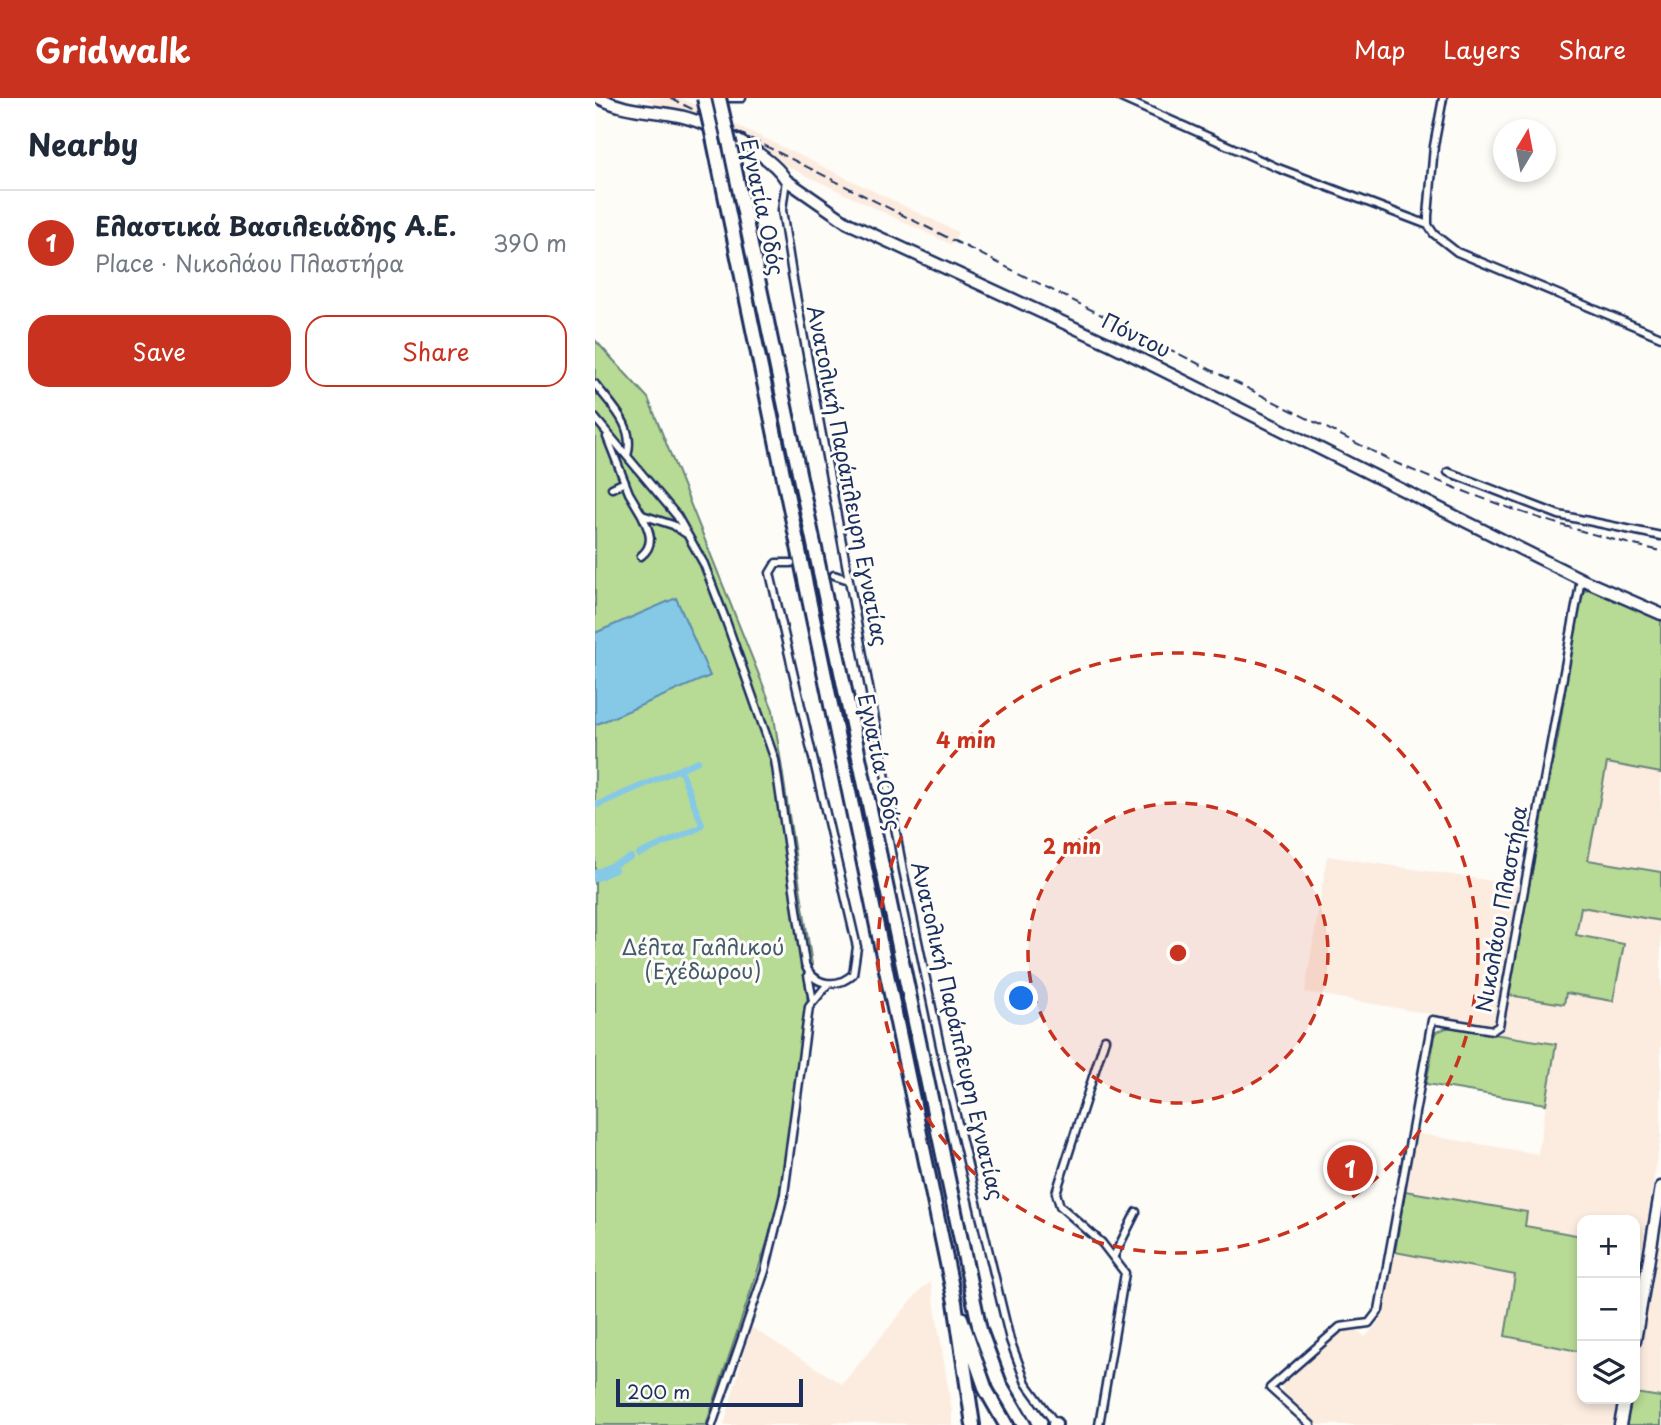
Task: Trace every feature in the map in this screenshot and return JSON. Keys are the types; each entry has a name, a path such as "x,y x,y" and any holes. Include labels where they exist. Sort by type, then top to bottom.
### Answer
{"highway":[{"name":"Εγνατία Οδός","path":"704,98 955,1302"},
{"name":"Εγνατία Οδός","path":"719,98 980,1330 1000,1384 1024,1425"},
{"path":"955,1302 973,1425"},
{"path":"955,1302 983,1383 1006,1425"}],"street":[{"name":"Πόντου","path":"599,98 634,111 690,119 753,150 780,170 786,180 848,223 1112,345 1581,579 1661,614"},
{"path":"729,98 741,98"},
{"path":"1121,98 1278,168 1428,225 1441,242 1457,252 1661,337"},
{"path":"1428,225 1434,146 1443,98"},
{"name":"Ανατολική Παράπλευρη Εγνατίας","path":"786,180 782,210 792,274 903,870 937,1033 1007,1327 1026,1383 1055,1425"},
{"path":"595,384 624,422 630,436 627,456"},
{"path":"595,418 677,516 704,564 726,621 775,760 813,1001 801,1061 785,1194 765,1270 712,1425"},
{"path":"605,431 651,540 641,556"},
{"path":"1448,472 1559,515 1661,536"},
{"path":"613,488 625,482"},
{"path":"642,515 673,525 687,534"},
{"path":"791,563 776,563 770,573 857,947 853,974 844,982 818,982 808,973"},
{"path":"834,575 849,580"},
{"name":"Νικολάου Πλαστήρα","path":"1311,1425 1270,1388 1340,1327 1351,1323 1366,1324 1379,1310 1432,1020 1493,1030 1499,1026 1581,579"},
{"path":"813,1001 828,984"},
{"path":"1099,1425 1125,1273 1114,1256 1060,1206 1056,1196 1105,1039"},
{"path":"1640,1311 1661,1187"},
{"path":"1114,1256 1136,1212"},
{"path":"1620,1425 1624,1404"}],"shaded area":[{"path":"643,98 681,98 958,232 952,245"},
{"path":"1607,763 1661,773 1661,872 1588,860"},
{"path":"1327,856 1519,885 1493,1025 1305,992"},
{"path":"1581,907 1661,921 1661,1136 1643,1247 1640,1246 1640,1215 1577,1215 1577,1235 1525,1226 1526,1211 1405,1191 1414,1133 1538,1154 1556,1044 1500,1035 1508,995 1564,1003"},
{"path":"1661,1208 1661,1397 1640,1394 1640,1329"},
{"path":"1395,1252 1516,1275 1506,1336 1577,1351 1577,1404 1616,1404 1613,1425 1317,1425 1282,1390 1282,1383 1333,1336 1354,1326 1365,1337 1384,1311"},
{"path":"931,1282 952,1425 834,1422 834,1425 724,1425 751,1327 842,1384 921,1289"}],"green space":[{"name":"Δέλτα Γαλλικού (Εχέδωρου)","path":"595,340 648,398 773,710 812,965 777,1213 706,1425 595,1425"},
{"path":"1589,588 1661,618 1661,773 1607,763 1588,860 1661,872 1661,921 1581,907 1576,935 1624,944 1613,1001 1566,993 1564,1004 1508,995 1558,737 1579,602 1582,593"},
{"path":"1449,1027 1556,1044 1546,1104 1426,1084 1436,1032"},
{"path":"1405,1191 1527,1212 1525,1226 1577,1235 1577,1351 1505,1336 1515,1275 1395,1252"},
{"path":"1640,1394 1661,1397 1661,1425 1624,1425 1627,1404 1640,1404"}],"water":[{"path":"676,598 710,676 595,725 595,633"}],"waterway":[{"path":"595,806 698,761"},
{"path":"639,854 699,828 702,824 680,769"},
{"path":"595,873 631,857"},
{"path":"595,879 615,870"}],"tunnel":[{"path":"791,563 834,575"}],"railway":[{"path":"670,98 1396,463 1526,514 1661,551"}],"place":[{"name":"Ελαστικά Βασιλειάδης Α.Ε.","path":"1350,1168"}]}
